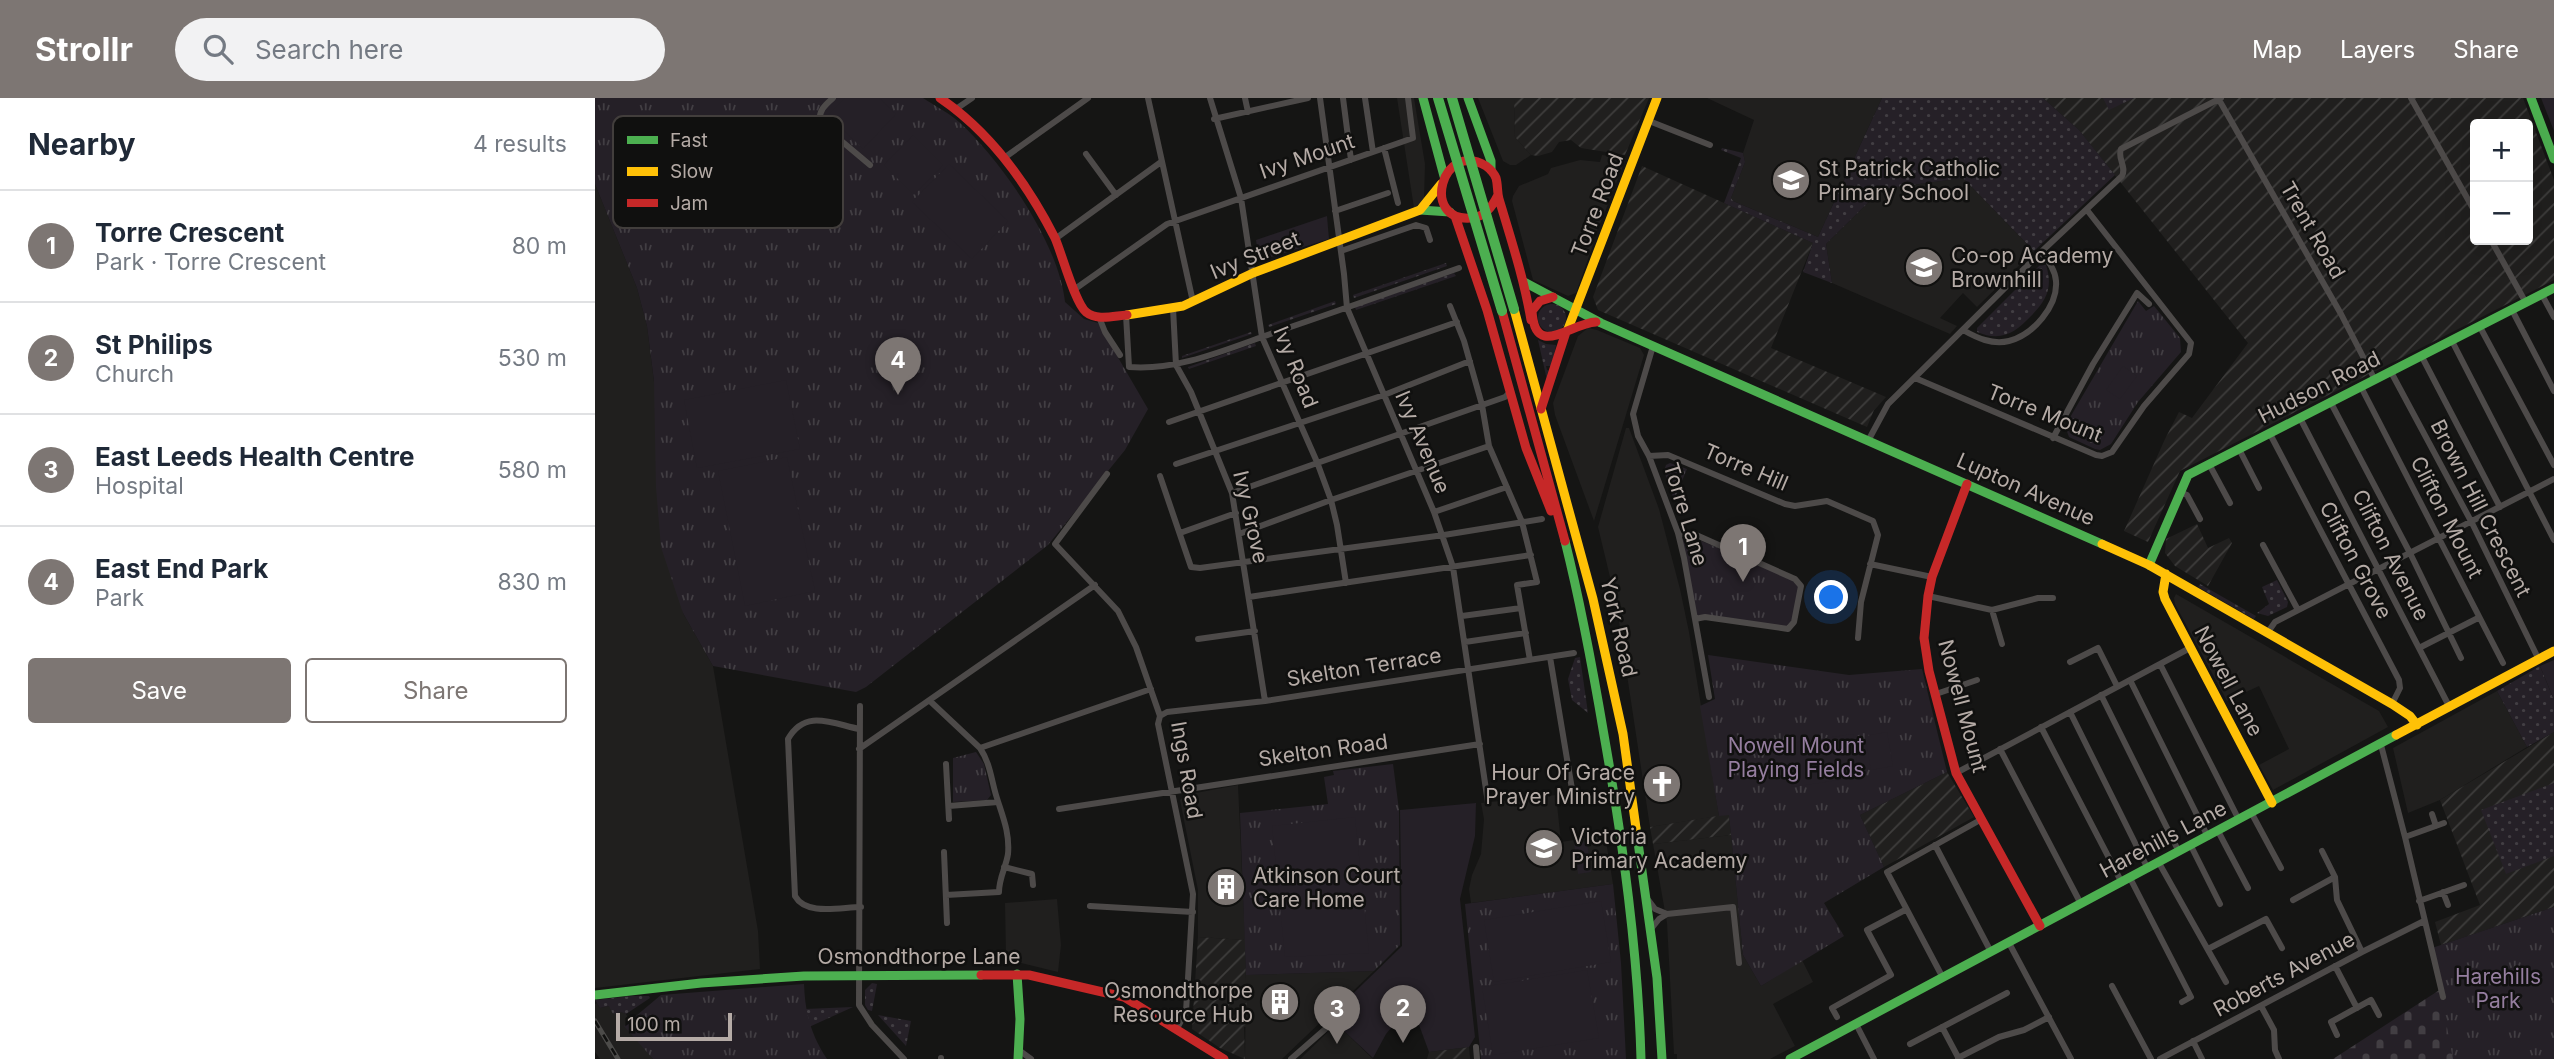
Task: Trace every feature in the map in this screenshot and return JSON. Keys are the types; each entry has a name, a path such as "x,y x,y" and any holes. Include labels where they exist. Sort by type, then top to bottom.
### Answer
{"main road":[{"path":"940,98 956,109 1004,158 1028,192 1055,239 1086,314 1099,317"},
{"path":"1423,98 1443,180 1443,202 1453,214 1479,284 1526,448 1571,562"},
{"name":"York Road","path":"1438,98 1502,311 1571,562 1585,626 1617,804 1635,953 1641,1059"},
{"name":"York Road","path":"1451,98 1514,309 1608,661 1623,734 1647,896 1662,1059"},
{"path":"1468,98 1491,161 1491,170"},
{"name":"Torre Road","path":"1540,410 1568,328 1578,309 1657,98"},
{"path":"2531,98 2554,159"},
{"path":"1443,180 1455,165 1469,161 1483,164 1491,170 1497,180 1498,195 1535,330 1543,337 1555,338 1581,322 1601,323"},
{"name":"Ivy Street","path":"1099,317 1173,308 1193,302 1252,273 1340,247 1420,210 1443,180"},
{"path":"1453,214 1472,219 1488,212 1498,195"},
{"name":"Ivy Street","path":"1420,210 1453,214"},
{"path":"1488,212 1506,219"},
{"name":"Lupton Avenue","path":"1524,282 1601,323 2149,565 2392,704 2410,716 2417,725"},
{"name":"Hudson Road","path":"2149,565 2188,475 2554,288"},
{"path":"1531,320 1536,305 1546,299 1558,299 1570,312 1568,328"},
{"name":"Nowell Mount","path":"1967,484 1932,577 1928,596 1924,638 1929,671 1957,773 2040,926"},
{"name":"Nowell Lane","path":"2166,574 2163,585 2165,599 2272,803"},
{"name":"Harehills Lane","path":"1790,1059 2554,651"},
{"path":"1017,974 1019,1055"},
{"name":"Osmondthorpe Lane","path":"595,995 701,983 804,976 1039,976 1124,998 1224,1059"}],"street":[{"path":"819,116 833,98"},
{"path":"956,109 972,98"},
{"path":"1004,158 1089,98"},
{"path":"1147,98 1193,302"},
{"name":"Ivy Road","path":"1210,98 1241,198 1262,337 1331,499 1346,583"},
{"path":"1245,98 1248,111"},
{"path":"1215,119 1281,101 1308,98"},
{"name":"Ivy Avenue","path":"1320,98 1347,308 1444,535 1454,567 1488,803"},
{"path":"1343,98 1351,160"},
{"path":"1364,98 1373,152"},
{"name":"Ivy Mount","path":"1075,289 1167,224 1413,138 1408,98"},
{"path":"1868,441 1883,411 2041,252 2119,179 2124,168 2119,153 2125,145 2219,98"},
{"name":"Trent Road","path":"2219,98 2341,314 2375,380"},
{"path":"2411,98 2470,203"},
{"path":"1649,121 1710,145"},
{"path":"843,142 870,165"},
{"path":"1384,148 1398,203"},
{"path":"1086,154 1116,195"},
{"path":"1055,239 1161,162"},
{"path":"1335,211 1388,193"},
{"name":"Torre Mount","path":"1915,378 2053,438 2096,455 2108,455 2144,406 2192,349 2189,339 2175,320 2087,210"},
{"name":"Ivy Street","path":"1340,247 1416,225 1426,228 1430,240"},
{"path":"2494,245 2526,303"},
{"path":"1963,330 1989,341 2009,341 2024,334 2040,320 2051,303 2056,282 2054,272 2041,252"},
{"path":"1126,315 1129,367 1153,369 1177,365 1262,337 1459,268"},
{"path":"2053,438 2093,364 2137,293 2149,304"},
{"path":"2542,295 2554,317"},
{"path":"1450,306 1470,361 1482,405 1489,446 1522,522 1531,555 1537,582 1517,585 1530,660"},
{"name":"Ivy Grove","path":"1173,308 1177,365 1232,493 1265,701"},
{"path":"2512,310 2554,391"},
{"path":"1099,317 1120,355"},
{"path":"1169,422 1457,322"},
{"path":"2480,327 2554,465"},
{"path":"2452,341 2554,540"},
{"name":"Torre Lane","path":"1653,346 1633,414 1638,436 1649,456 1678,533 1709,697"},
{"path":"2422,356 2500,507"},
{"path":"1176,464 1384,395 1470,361"},
{"name":"Brown Hill Crescent","path":"2391,372 2472,523 2539,660"},
{"name":"Clifton Mount","path":"2361,387 2503,663"},
{"path":"1232,493 1499,399 1510,392"},
{"path":"2331,403 2410,553 2461,659"},
{"name":"Clifton Avenue","path":"2300,418 2450,708"},
{"name":"Clifton Grove","path":"2270,434 2399,680 2400,688 2392,704"},
{"path":"1239,534 1331,499 1489,446"},
{"path":"2239,449 2259,488"},
{"name":"Torre Hill","path":"1649,456 1668,455 1785,504 1805,505 1827,501 1868,518 1878,530 1861,602 1858,638"},
{"path":"2209,464 2230,503"},
{"path":"1088,516 1081,510 1107,474"},
{"path":"1160,476 1191,567 1200,568 1444,535 1542,519"},
{"path":"2268,632 2275,622 2554,480"},
{"path":"1434,512 1507,487"},
{"path":"2180,492 2187,495 2200,519"},
{"name":"Ings Road","path":"1081,510 1055,544 1118,611 1128,628 1160,716 1158,724 1193,894 1185,1012 1175,1030"},
{"path":"1180,533 1236,513"},
{"path":"1678,533 1694,534 1795,579 1801,586 1794,622 1788,629 1705,617 1695,619"},
{"path":"2263,545 2298,610"},
{"path":"1249,597 1531,555"},
{"path":"1870,564 1932,577"},
{"path":"859,749 1095,585"},
{"path":"1928,596 1992,610 2038,598 2053,598"},
{"path":"1462,616 1521,608"},
{"path":"1992,610 2002,644"},
{"path":"2419,648 2479,618"},
{"path":"1198,639 1255,631"},
{"path":"1465,642 1526,633"},
{"path":"2070,662 2098,648 2117,686"},
{"path":"1957,773 2190,648"},
{"name":"Skelton Terrace","path":"1160,716 1167,712 1265,701 1574,653"},
{"path":"1550,657 1573,795"},
{"path":"2160,663 2239,820"},
{"path":"1936,694 1977,680"},
{"path":"2130,680 2213,834 2248,888"},
{"path":"980,748 1151,689"},
{"path":"2101,695 2179,852"},
{"path":"930,701 980,748 992,772 1007,831 1008,856 999,878 999,891 946,895"},
{"path":"860,706 859,1000 861,1009 887,1043 904,1059"},
{"path":"2070,712 2148,869"},
{"path":"859,729 806,720 795,727 788,739 795,896 801,904 811,908 861,907"},
{"path":"2041,727 2191,997 2182,1002"},
{"name":"Skelton Road","path":"1059,809 1480,744"},
{"path":"2381,745 2443,997"},
{"path":"2000,749 2081,904"},
{"path":"946,764 949,819"},
{"path":"949,806 998,803"},
{"path":"2252,814 2281,868"},
{"path":"2433,814 2436,826"},
{"path":"1943,978 1887,872 1982,819"},
{"path":"2405,837 2444,823"},
{"path":"1934,845 1991,952"},
{"path":"2191,846 2220,904"},
{"path":"2322,851 2335,877 2337,900 2362,951"},
{"path":"944,852 947,923"},
{"path":"2159,863 2226,982"},
{"path":"1003,867 1032,874 1033,885"},
{"path":"2293,900 2335,877"},
{"path":"2419,901 2464,885"},
{"path":"2443,892 2448,905"},
{"path":"1647,896 1655,909 1667,914"},
{"path":"1090,906 1193,912"},
{"path":"1651,930 1659,919 1667,914 1733,907 1739,963"},
{"path":"1837,1017 1832,1008 1891,975 1867,930 1905,910"},
{"path":"2208,949 2266,919 2281,947"},
{"name":"Roberts Avenue","path":"2160,1059 2362,951 2424,921"},
{"path":"2009,943 2071,1059"},
{"path":"2335,966 2357,1007"},
{"path":"2112,986 2151,1059"},
{"path":"1910,1044 2007,993"},
{"path":"2337,1035 2331,1022 2371,1000 2379,1015"},
{"path":"2261,1006 2274,1030 2278,1059"},
{"path":"1942,1027 1959,1059 1999,1037 2024,1030 2049,1017"},
{"path":"1291,1059 1331,1024"},
{"path":"1856,1024 1874,1059"},
{"path":"2193,1041 2202,1059"},
{"path":"1476,1047 1477,1059"},
{"path":"1019,1055 1031,1059"}],"shaded area":[{"path":"1397,98 1414,98 1425,164 1424,200 1414,208"},
{"path":"1478,98 1514,98 1515,137 1531,155 1516,165 1503,161"},
{"path":"1514,98 1649,98 1625,155 1581,148 1571,140 1559,142 1552,152 1538,156 1531,155 1515,137"},
{"name":"St Patrick Catholic Primary School","path":"1707,98 1882,98 1818,237 1733,201 1731,198 1745,162 1743,153 1754,120"},
{"path":"2043,98 2523,98 2531,119 2470,119 2470,245 2533,245 2533,124 2554,180 2554,280 2180,471 2148,542 2124,531 2179,412 2192,418 2248,343 2079,130"},
{"path":"1602,155 1626,158 1592,241 1594,242 1576,293 1568,296 1533,280 1512,201 1513,196 1519,186 1548,174 1551,168 1580,160 1600,162"},
{"path":"1642,166 1813,243 1771,348 1886,397 1874,410 1867,427 1598,310 1593,297"},
{"name":"Co-op Academy Brownhill","path":"1963,178 2034,251 1977,307 1963,293 1940,318 1957,326 1950,334 1832,283 1826,244 1882,189"},
{"path":"595,184 637,288 647,326 683,613 713,666 758,931 760,969 595,988"},
{"path":"1588,328 1640,348 1644,355 1594,521 1553,403 1578,336"},
{"path":"1626,428 1629,428 1659,509 1680,589 1719,816 1650,827 1616,602 1598,527"},
{"path":"2197,524 2208,548 2229,538 2232,543 2208,586 2175,566 2165,553 2166,539"},
{"path":"2176,594 2379,711 2388,727 2273,790 2259,765 2289,749 2259,686 2227,701 2175,604"},
{"path":"2497,691 2527,747 2440,800 2408,813 2393,748"},
{"path":"2554,732 2554,907 2441,945 2435,922 2480,905 2440,800"},
{"path":"1947,772 1974,817 1884,867 1860,815"},
{"path":"1238,785 1245,940 1198,937 1198,890 1180,800 1185,795"},
{"name":"Victoria Primary Academy","path":"1556,795 1561,842 1605,835 1613,884 1471,903 1469,889 1481,854 1484,819 1481,803"},
{"path":"1729,814 1731,835 1653,844 1650,827"},
{"path":"1731,835 1743,955 1761,986 1802,960 1813,982 1773,1004 1795,1046 1770,1059 1677,1059 1677,1054 1674,1054 1667,923 1653,844"},
{"path":"1057,899 1061,945 1058,972 1017,962 1016,957 1006,956 1005,903"},
{"path":"1198,937 1245,940 1245,1059 1220,1048 1192,1029"},
{"path":"1374,971 1282,1059 1245,1059 1246,975"},
{"path":"597,1003 600,1008 609,1006 626,1014 629,1020 626,1023 653,1059 600,1059 595,1052"},
{"path":"1337,1024 1373,1059 1300,1059 1331,1029"},
{"path":"1469,1047 1470,1059 1427,1059 1429,1052"}],"green space":[{"path":"595,98 923,98 959,122 993,158 1010,181 1052,255 1065,302 1084,319 1098,323 1148,409 1125,450 1048,545 866,687 856,692 713,666 683,613 661,547 656,487 654,381 647,326 637,288 595,184"},
{"path":"845,98 879,98 896,114 863,149 843,130 843,116 828,115"},
{"path":"1882,98 2043,98 2079,130 2115,175 2034,251 1963,178 1882,189 1826,244 1832,283 1803,272 1813,243 1724,203 1741,158 1721,150 1722,148 1743,153 1745,162 1731,198 1733,201 1818,237"},
{"path":"2103,98 2134,98 2109,110"},
{"path":"2541,98 2554,98 2554,131"},
{"path":"913,135 943,165 914,195 884,165"},
{"path":"949,164 1008,221 972,259 912,202"},
{"path":"1327,216 1329,239 1259,261 1256,240"},
{"path":"1446,263 1447,266 1354,298 1353,295"},
{"path":"2041,264 2046,265 2049,287 2045,299 2031,316 2007,334 1993,336 1977,332 1977,328"},
{"path":"1454,273 1456,276 1356,310 1355,307"},
{"path":"1335,301 1336,304 1269,327 1268,325"},
{"path":"2138,301 2146,311 2154,306 2180,338 2181,352 2138,402 2111,444 2100,450 2095,449 2069,437 2065,426"},
{"path":"1552,304 1562,308 1566,318 1562,328 1552,332 1542,328 1538,318 1542,308"},
{"path":"1251,332 1252,334 1182,358 1182,356"},
{"path":"1538,340 1556,345 1552,366 1546,366 1547,370 1551,371 1547,380"},
{"path":"1255,343 1256,346 1189,369 1188,367"},
{"path":"2123,366 2137,376 2120,399 2106,390"},
{"path":"786,380 800,449 697,468 684,400"},
{"path":"787,457 815,591 745,606 718,471"},
{"path":"1670,463 1687,469 1674,500 1664,471"},
{"path":"1678,533 1800,583 1791,628 1705,617 1695,619"},
{"path":"2277,580 2288,602 2287,607 2268,616 2257,613 2269,604 2262,587"},
{"path":"2200,584 2256,616 2254,619 2198,587"},
{"name":"Nowell Mount Playing Fields","path":"1708,655 1849,675 1922,669 1947,772 1860,815 1884,867 1824,903 1844,936 1761,986 1743,955 1729,815 1719,816 1700,706 1715,699"},
{"path":"1580,657 1588,713 1572,700 1568,679 1575,658"},
{"path":"2554,660 2554,700 2540,666"},
{"path":"2540,666 2554,700 2554,732 2527,747 2497,691"},
{"path":"1887,732 1893,766 1871,770 1865,736"},
{"path":"1853,734 1859,777 1792,787 1785,744"},
{"path":"976,752 984,764 991,795 987,800 953,802 953,758"},
{"path":"1393,764 1399,810 1400,945 1374,971 1246,975 1240,813 1328,804 1324,777 1334,775 1333,771"},
{"path":"2554,783 2554,856 2506,874 2481,810"},
{"path":"1476,803 1475,836 1460,899 1475,1037 1469,1047 1429,1052 1415,1014 1403,1014 1386,1034 1373,1058 1329,1017 1402,946 1400,810"},
{"path":"1355,817 1369,953 1285,957 1272,826"},
{"path":"1587,842 1591,872 1578,874 1574,843"},
{"path":"1613,884 1621,963 1626,1059 1481,1059 1465,904"},
{"path":"1601,901 1611,962 1494,982 1484,920"},
{"name":"Harehills Park","path":"2554,907 2554,1059 2453,1059 2432,948"},
{"path":"1587,970 1599,1038 1493,1055 1482,987"},
{"path":"872,983 877,984 872,1011 865,1005 865,990"},
{"path":"804,984 810,1023 827,1059 653,1059 624,1026 661,995"},
{"path":"2441,989 2455,1059 2333,1059"},
{"path":"632,996 650,998 626,1014 613,1014 609,1006 600,1008 595,1000"},
{"path":"853,1007 809,1027 805,1009"},
{"path":"878,1015 911,1021 906,1046"}],"railway":[{"path":"595,1021 618,1059"}],"traffic: fast":[{"path":"1423,98 1444,176"},
{"path":"1438,98 1502,311"},
{"path":"1452,98 1514,309"},
{"path":"1468,98 1491,161 1491,170"},
{"path":"2531,98 2554,159"},
{"path":"1420,210 1450,212"},
{"path":"1524,282 1601,323 2102,544"},
{"path":"2149,565 2188,475 2554,288"},
{"path":"1565,541 1591,662 1629,896 1641,1059"},
{"path":"1790,1059 2396,735"},
{"path":"1636,828 1657,978 1662,1059"},
{"path":"1017,974 1020,1019 1018,1059"},
{"path":"595,995 701,983 804,976 981,975"}],"traffic: slow":[{"path":"1568,329 1657,98"},
{"path":"1127,315 1183,306 1253,273 1420,210 1441,184"},
{"path":"1514,309 1593,599 1623,734 1636,828"},
{"path":"2102,544 2149,565 2392,704 2410,716 2417,725"},
{"path":"2166,574 2163,592 2165,599 2272,803"},
{"path":"2396,735 2554,651"}],"traffic: jam":[{"path":"940,98 991,143 1020,179 1055,238 1073,289 1086,312 1100,317 1127,315"},
{"path":"1498,195 1491,207 1480,216 1455,216 1446,208 1442,196 1443,183 1448,172 1458,163 1471,161 1486,166 1494,174 1531,320"},
{"path":"1455,216 1487,310 1526,448 1551,511"},
{"path":"1553,297 1540,301 1532,311 1540,334 1555,335 1596,322"},
{"path":"1502,311 1565,541"},
{"path":"1541,409 1566,332"},
{"path":"1967,484 1932,577 1928,596 1924,638 1929,671 1956,773 2040,926"},
{"path":"981,975 1029,975 1124,997 1224,1059"}],"place":[{"name":"St Patrick Catholic Primary School","path":"1791,180"},
{"name":"Co-op Academy Brownhill","path":"1924,267"},
{"name":"East End Park","path":"898,395"},
{"name":"Torre Crescent","path":"1743,582"},
{"name":"Hour Of Grace Prayer Ministry","path":"1662,784"},
{"name":"Victoria Primary Academy","path":"1544,848"},
{"name":"Atkinson Court Care Home","path":"1226,887"},
{"name":"Osmondthorpe Resource Hub","path":"1280,1002"},
{"name":"St Philips","path":"1403,1043"},
{"name":"East Leeds Health Centre","path":"1337,1044"}]}
